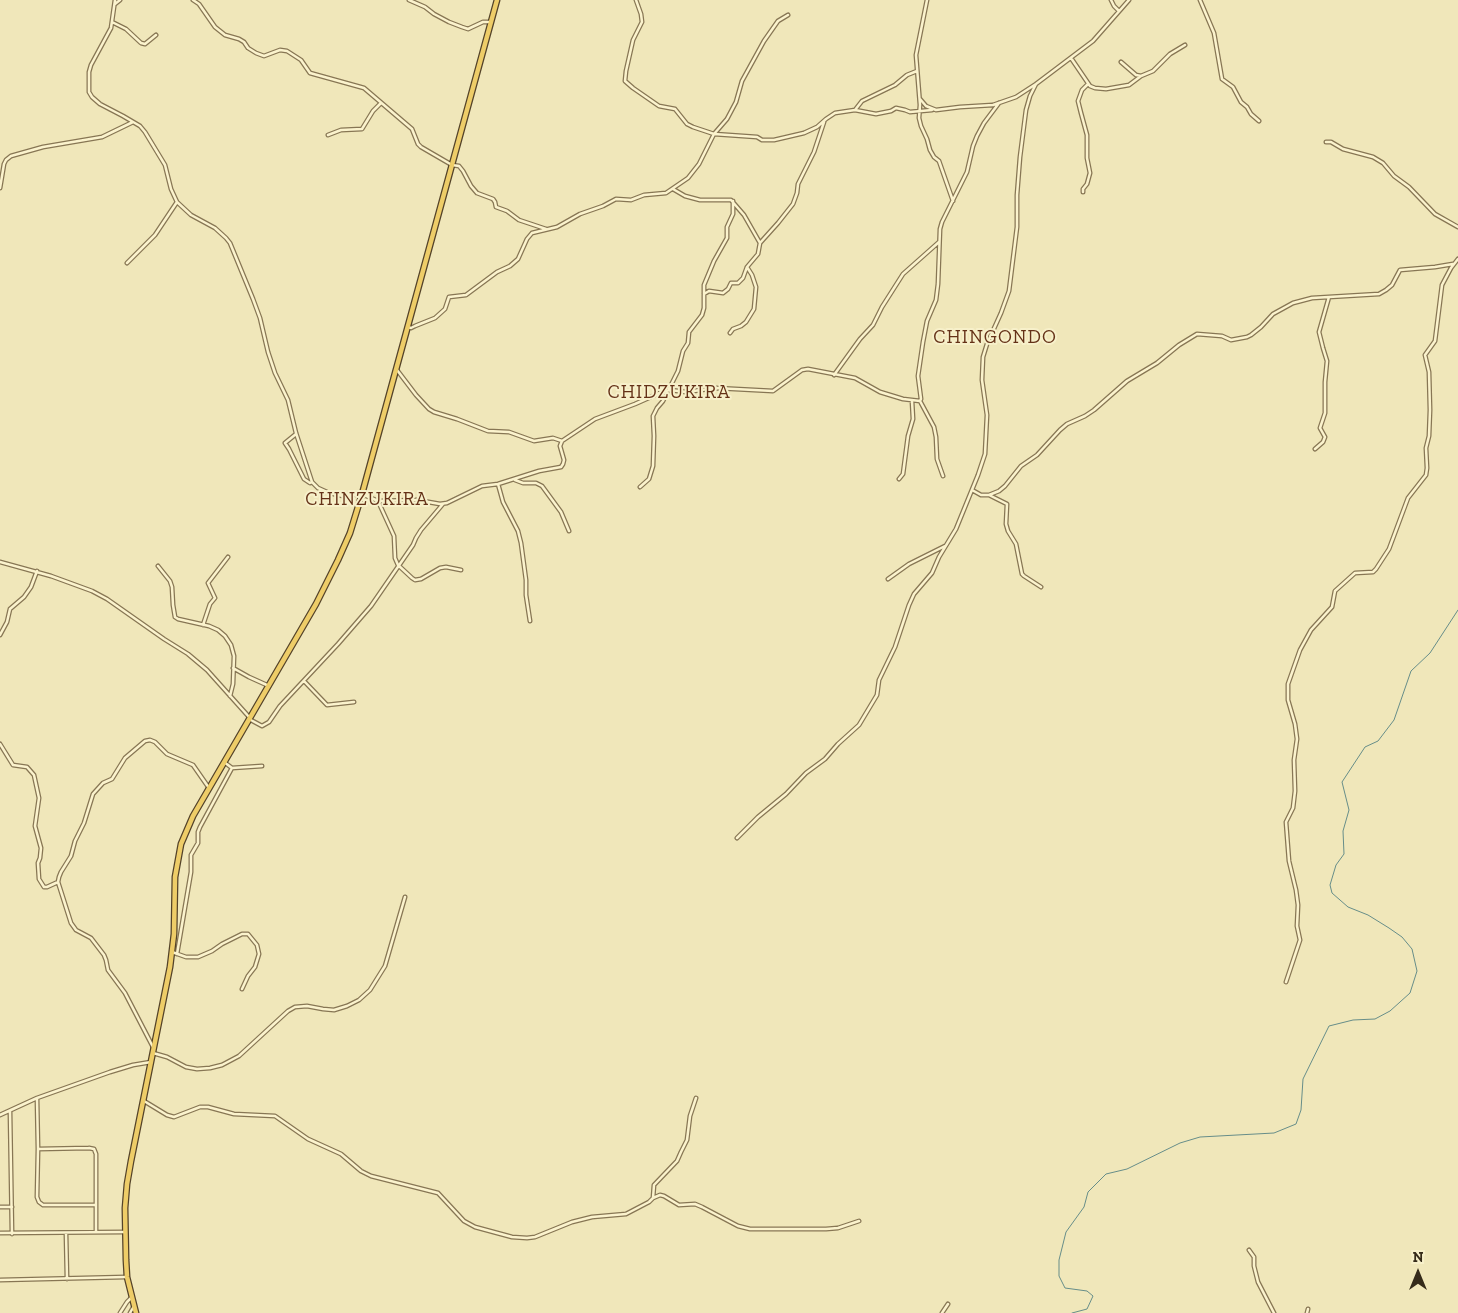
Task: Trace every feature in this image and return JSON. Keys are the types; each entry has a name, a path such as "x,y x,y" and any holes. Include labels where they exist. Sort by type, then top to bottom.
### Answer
{"highway":[{"path":"136,1313 127,1276 125,1232 128,1184 151,1062 175,953 175,877 177,860 186,831 327,583 350,533 497,0"}],"street":[{"path":"115,0 111,28 91,65 89,92 100,104 133,122 145,132 162,158 171,190 177,202 191,215 215,228 230,243 260,318 268,352 275,373 288,400 296,433 312,482 318,488 329,493 343,496 362,494 378,501 417,500 444,504"},
{"path":"115,4 120,0"},
{"path":"193,0 199,4 215,27 225,35 239,39 256,53 264,56 280,50 287,50 301,60 310,73 361,87 412,128 421,147 452,165 459,166 477,193 495,201 496,208 507,211 525,223 548,229"},
{"path":"410,0 449,22 462,27 468,28 483,22 492,22"},
{"path":"636,0 642,14 642,22 634,36 626,66 626,83 659,106 675,109 687,124 714,134 757,137 762,140 774,140 804,133 817,128 835,113 855,110 876,114 896,108 910,112 920,112 986,106 1016,97 1093,41 1129,0"},
{"path":"927,0 922,31 917,46 920,99 919,118 932,154 940,162 953,201"},
{"path":"1111,0 1119,11"},
{"path":"1200,0 1212,26 1222,79 1233,87 1241,102 1259,121"},
{"path":"408,326 411,328 435,318 445,309 449,297 466,295 497,272 510,266 518,259 531,233 562,225 583,213 616,199 634,200 644,195 664,194 688,178 697,168 714,134 727,119 736,102 742,81 764,41 778,21 788,16"},
{"path":"112,22 126,29 141,43 145,44 156,35"},
{"path":"1071,58 1088,84 1095,88 1106,89 1129,85 1141,76 1153,71 1170,54 1185,44"},
{"path":"1121,62 1133,73 1141,76"},
{"path":"855,110 862,101 894,85 907,74 917,71"},
{"path":"737,838 859,725 877,695 879,680 895,647 909,605 921,585 932,573 939,557 947,546 972,490 985,454 987,415 982,380 983,357 1004,306 1008,291 1017,227 1017,195 1026,110 1036,84"},
{"path":"1082,192 1087,184 1090,173 1087,158 1088,135 1078,103 1082,90 1088,84"},
{"path":"920,99 932,110"},
{"path":"328,135 341,130 362,129 373,111 381,103"},
{"path":"943,476 937,459 934,427 920,401 922,399 918,376 924,334 936,300 942,222 967,172 977,136 999,103"},
{"path":"704,294 709,291 721,293 726,291 731,283 736,284 743,278 747,268 758,254 760,243 792,204 798,184 814,152 824,121"},
{"path":"0,188 4,164 11,156 102,137 133,122"},
{"path":"1326,142 1331,142 1343,149 1368,155 1384,163 1394,176 1409,187 1435,214 1458,227"},
{"path":"673,189 685,196 700,200 721,199 733,201 744,215 760,243"},
{"path":"640,488 649,479 652,466 653,416 678,371 683,351 687,346 689,332 702,315 704,308 704,285 727,238 727,227 733,214 733,201"},
{"path":"127,262 155,235 177,202"},
{"path":"834,375 872,325 902,274 939,242"},
{"path":"1286,982 1300,942 1297,926 1298,905 1289,861 1286,822 1293,808 1295,791 1294,760 1297,738 1288,700 1288,684 1300,650 1311,630 1332,607 1335,591 1355,573 1373,572 1376,569 1389,549 1408,498 1427,472 1426,448 1430,425 1430,389 1429,372 1425,357 1435,342 1442,285 1458,259"},
{"path":"972,490 981,495 989,495 999,491 1021,466 1037,455 1060,430 1094,410 1127,381 1157,363 1189,338 1202,333 1222,336 1231,340 1251,335 1273,314 1286,306 1302,300 1379,294 1392,286 1400,270 1435,267 1454,263"},
{"path":"730,332 743,325 754,309 756,287 752,274 747,268"},
{"path":"1316,449 1325,437 1320,428 1325,413 1327,361 1319,332 1329,297"},
{"path":"0,562 37,571 92,591 107,599 157,635 188,654 206,670 249,719 260,726 267,724 280,706 371,606 413,545 421,530 444,504 482,486 498,484 539,471 561,467 564,464 560,446 562,442 595,420 668,390 686,392 733,388 769,391 802,370 808,369 855,378 880,392 902,400 920,401"},
{"path":"396,370 416,395 434,412 488,432 509,432 534,441 553,438 562,442"},
{"path":"899,479 902,474 908,436 913,419 912,401"},
{"path":"296,433 285,444 304,479 310,483 312,482"},
{"path":"514,479 523,483 536,483 542,486 561,512 569,530"},
{"path":"498,484 503,502 522,543 530,621"},
{"path":"989,495 1007,504 1006,524 1016,544 1022,574 1041,587"},
{"path":"378,501 394,536 395,558 398,565 415,580 421,579 446,566 461,570"},
{"path":"888,579 910,564 947,546"},
{"path":"203,625 210,604 215,597 208,583 228,557"},
{"path":"158,566 170,581 175,617 185,622 218,630 231,645 234,656 233,684 230,696"},
{"path":"0,635 7,622 10,609 24,597 31,587 37,571"},
{"path":"233,668 269,686"},
{"path":"304,681 327,705 354,702"},
{"path":"209,788 193,765 167,754 155,742 145,741 125,758 112,779 103,783 93,794 70,858 60,872 58,882 71,923 76,930 91,938 104,955 108,970 125,993 154,1051 186,1067 197,1069 210,1068 222,1065 239,1056 288,1011 295,1007 307,1006 334,1010 359,1000 370,990 385,966 405,897"},
{"path":"0,744 13,765 27,767 34,775 39,798 36,826 41,848 38,863 39,879 44,886 58,882"},
{"path":"224,762 232,768 262,766"},
{"path":"232,768 198,832 198,843 191,855 192,872 175,953 189,957 206,955 234,937 248,934 258,945 259,954 255,967 242,989"},
{"path":"0,1116 37,1098 133,1064 151,1062"},
{"path":"37,1098 37,1197 39,1202 44,1205 96,1205"},
{"path":"652,1198 654,1185 677,1161 682,1152 687,1140 690,1116 696,1098"},
{"path":"144,1101 167,1115 174,1116 181,1115 194,1108 208,1106 234,1114 275,1116 308,1139 341,1154 360,1171 371,1176 425,1188 438,1193 464,1221 482,1230 512,1238 535,1237 572,1222 592,1217 626,1214 660,1195 679,1205 696,1204 738,1226 750,1229 826,1229 838,1228 859,1221"},
{"path":"10,1111 12,1234"},
{"path":"38,1149 94,1149 96,1154 96,1232"},
{"path":"0,1207 12,1207"},
{"path":"0,1233 125,1232"},
{"path":"66,1233 67,1278"},
{"path":"1250,1250 1254,1257 1256,1277 1274,1313"},
{"path":"0,1280 127,1276"},
{"path":"120,1313 132,1298"},
{"path":"942,1313 948,1304"},
{"path":"130,1313 134,1306"},
{"path":"1307,1313 1308,1309"}],"waterway":[{"path":"1072,1313 1087,1309 1093,1296 1087,1291 1065,1288 1059,1276 1059,1260 1066,1232 1084,1207 1088,1192 1106,1174 1127,1169 1180,1143 1200,1137 1274,1133 1296,1124 1301,1110 1303,1079 1329,1026 1353,1020 1375,1019 1390,1011 1410,993 1417,971 1412,949 1402,937 1368,915 1348,907 1332,893 1330,885 1336,865 1344,854 1343,831 1349,810 1342,782 1365,747 1378,741 1394,720 1411,671 1430,653 1458,610"}],"district":[{"name":"CHINGONDO","path":"995,338"},
{"name":"CHIDZUKIRA","path":"669,393"},
{"name":"CHINZUKIRA","path":"367,500"}]}
